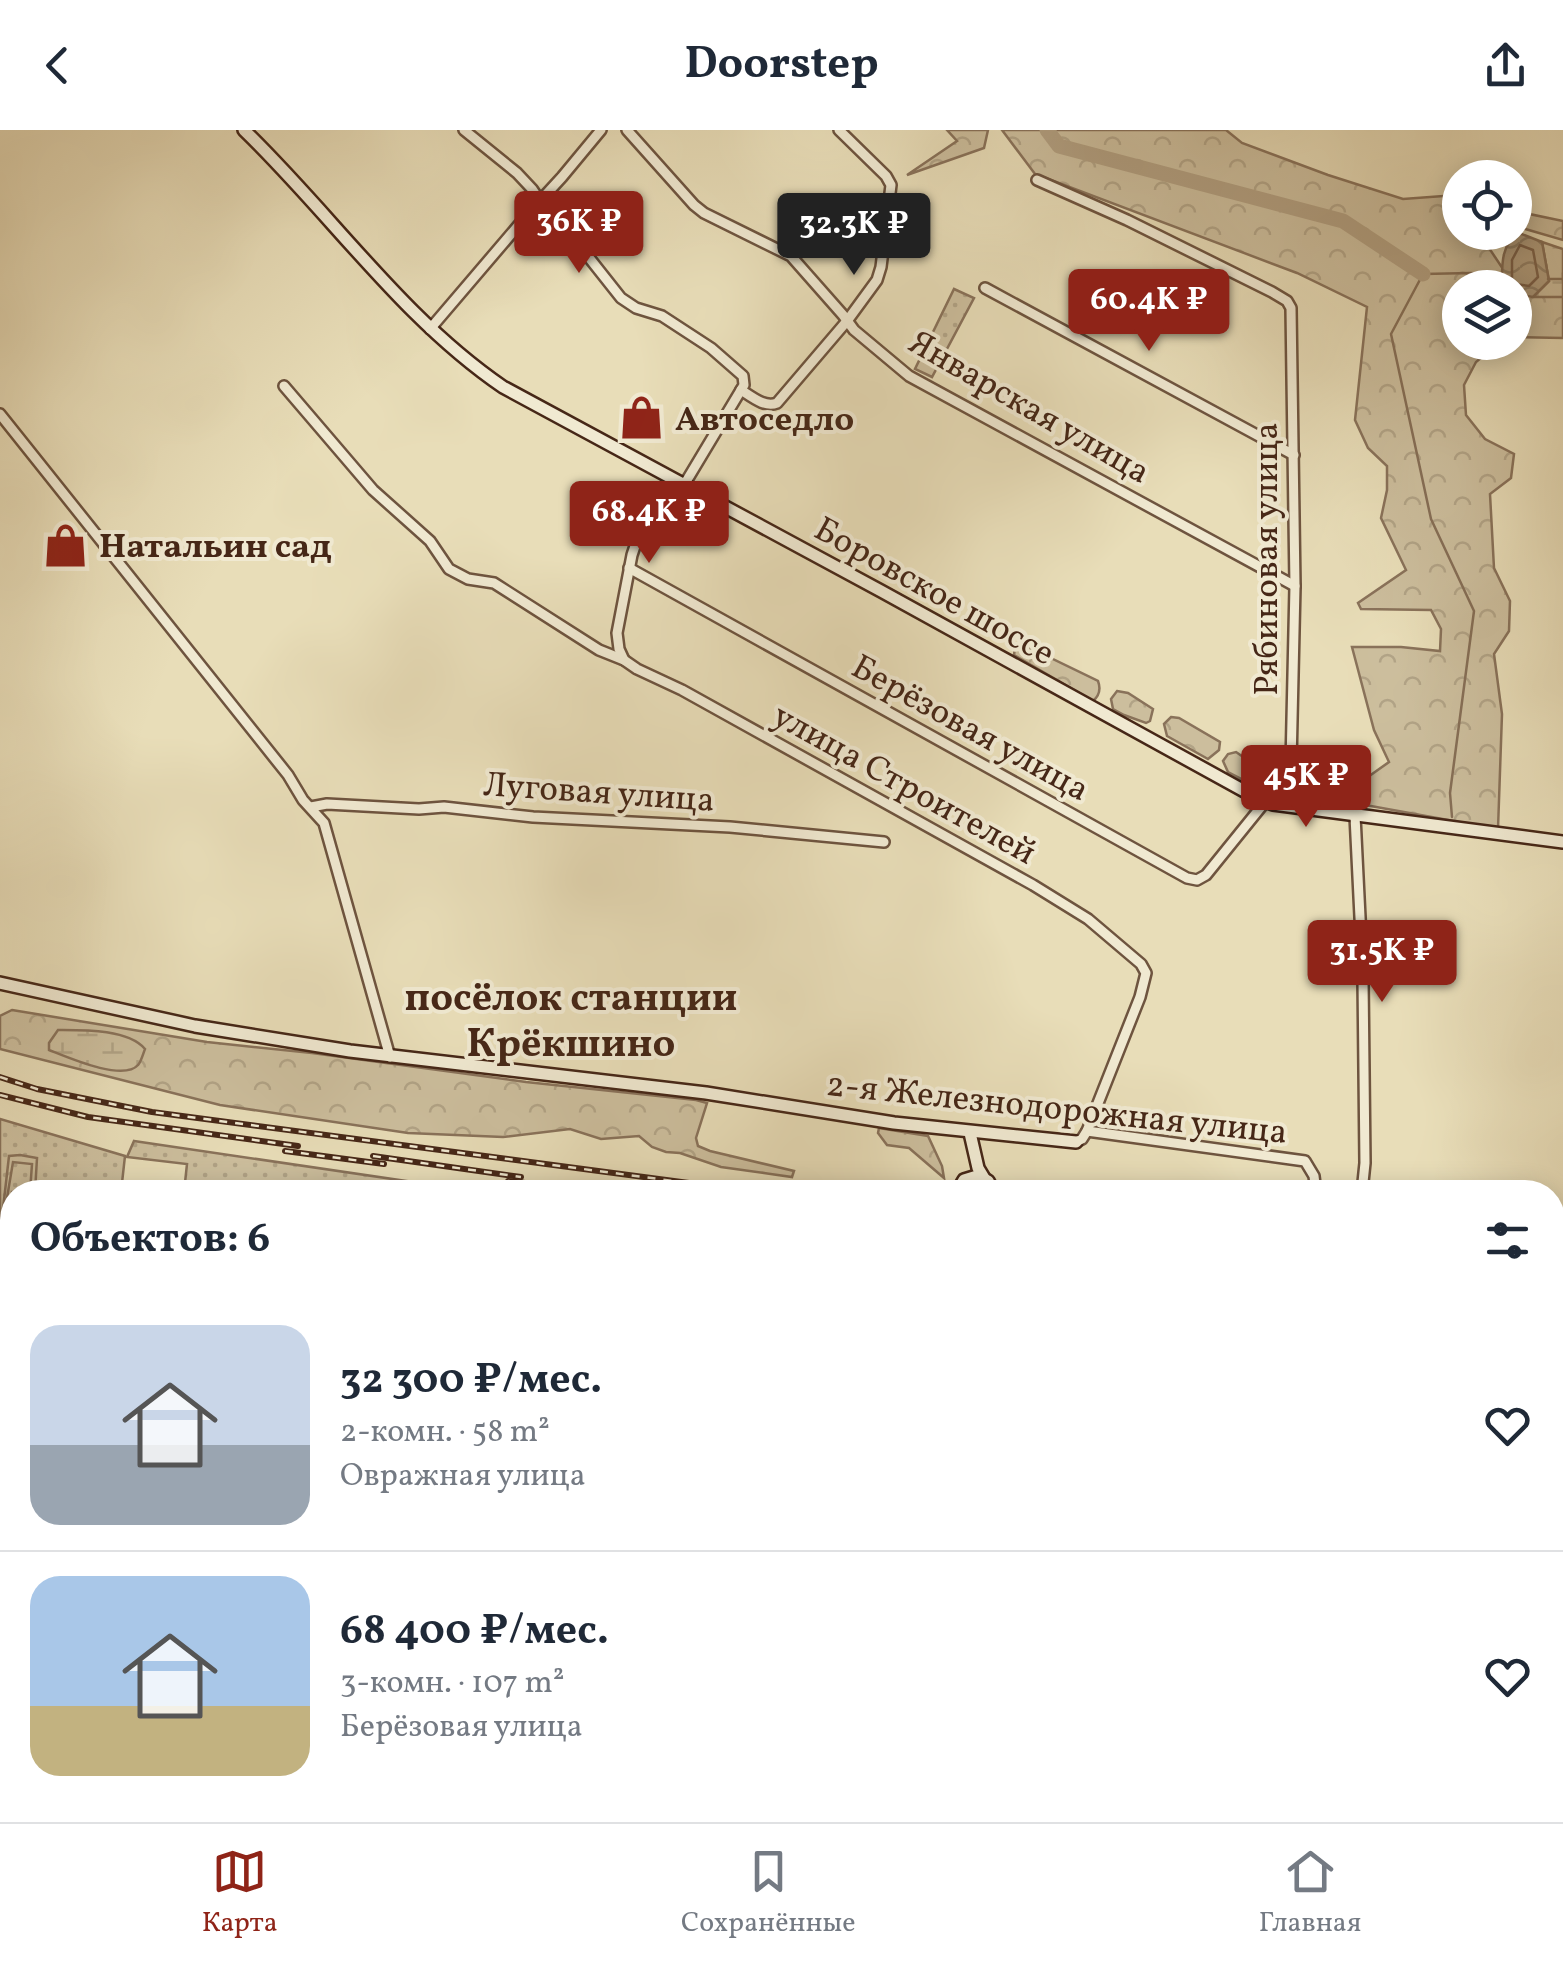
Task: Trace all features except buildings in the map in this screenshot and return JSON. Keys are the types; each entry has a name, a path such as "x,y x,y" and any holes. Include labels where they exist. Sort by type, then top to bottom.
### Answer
{"main road":[{"name":"Боровское шоссе","path":"244,130 430,329 467,362 516,396 1264,802 1563,842"},
{"name":"2-я Железнодорожная улица","path":"0,983 226,1032 390,1057 706,1093 881,1122 1076,1142"},
{"path":"970,1133 978,1174 985,1180"},
{"path":"966,1180 978,1174"}],"street":[{"path":"464,130 518,173 622,298 636,308 658,313 711,348 740,372 743,387 770,405 777,403 847,321 879,273 891,185 838,130"},
{"path":"430,329 601,130"},
{"name":"Январская улица","path":"627,130 694,205 790,256 854,330 915,380 1295,586"},
{"name":"Рябиновая улица","path":"1037,180 1127,220 1290,305 1295,586 1292,764 1274,779 1264,802"},
{"path":"985,288 1294,455"},
{"name":"улица Строителей","path":"284,386 374,490 430,541 449,568 468,579 494,584 599,650 682,690 1032,885 1088,919 1141,964 1146,973 1140,997 1087,1131"},
{"path":"624,660 617,633 629,568 640,534 680,483 743,387"},
{"path":"0,414 294,783 303,800 320,816 390,1057"},
{"name":"Берёзовая улица","path":"629,568 1192,880 1206,875 1264,802"},
{"name":"Луговая улица","path":"311,807 444,806 534,817 884,842"},
{"path":"1355,816 1363,978 1363,1180"},
{"name":"2-я Железнодорожная улица","path":"1076,1142 1087,1131 1305,1160 1314,1180"}],"green space":[{"path":"947,130 988,130 984,148 907,175 957,141"},
{"path":"1002,130 1226,130 1242,143 1403,199 1442,196 1442,250 1490,250 1503,270 1442,270 1442,360 1478,360 1464,385 1466,415 1485,439 1514,454 1511,478 1490,494 1494,568 1510,601 1509,631 1494,654 1502,714 1498,829 1332,799 1389,762 1374,730 1352,647 1440,651 1441,629 1431,610 1361,609 1358,603 1406,570 1381,518 1387,466 1368,448 1355,420 1367,307 1297,273 1035,174"},
{"path":"1532,215 1563,221 1563,240 1532,231"},
{"path":"1542,242 1563,249 1563,297 1533,297 1549,281"},
{"path":"954,289 974,298 932,377 915,369"},
{"path":"1532,289 1563,291 1563,338 1532,337"},
{"path":"1015,647 1028,647 1098,681 1097,696 1093,701 1014,655"},
{"path":"1117,691 1128,693 1153,709 1150,721 1146,723 1113,709 1111,699"},
{"path":"1171,717 1220,742 1219,750 1208,759 1167,736 1164,724"},
{"path":"1236,752 1249,761 1262,783 1259,788 1228,772 1223,761"},
{"path":"12,1010 207,1042 696,1100 707,1103 696,1138 698,1146 794,1171 792,1177 721,1167 652,1147 639,1136 601,1139 570,1129 503,1137 408,1133 220,1105 0,1049 0,1016"},
{"path":"58,1030 117,1034 145,1049 139,1064 131,1070 108,1070 49,1050"},
{"path":"0,1119 125,1156 122,1180 0,1180"},
{"path":"879,1128 928,1136 944,1178 909,1148 887,1145 878,1133"},
{"path":"134,1141 399,1180 185,1180 187,1164 127,1157"},
{"path":"9,1156 37,1158 36,1180 31,1180 32,1164 13,1162 10,1180 6,1180"}],"water":[{"path":"1532,238 1542,242 1549,281 1532,297 1532,270 1502,270 1505,250 1532,250"}],"waterway":[{"path":"1047,130 1059,146 1343,221 1423,274"},
{"path":"1442,274 1423,274 1391,334 1431,519 1474,611 1450,793 1452,817"},
{"path":"1548,279 1563,279"}],"railway":[{"path":"0,1077 37,1089 152,1112 666,1180"},
{"path":"0,1095 88,1117 298,1146"},
{"path":"285,1151 384,1164"},
{"path":"373,1156 521,1177"}],"place":[{"name":"Автоседло","path":"642,418"},
{"name":"Натальин сад","path":"66,545"}],"district":[{"name":"посёлок станции Крёкшино","path":"571,1019"}]}
